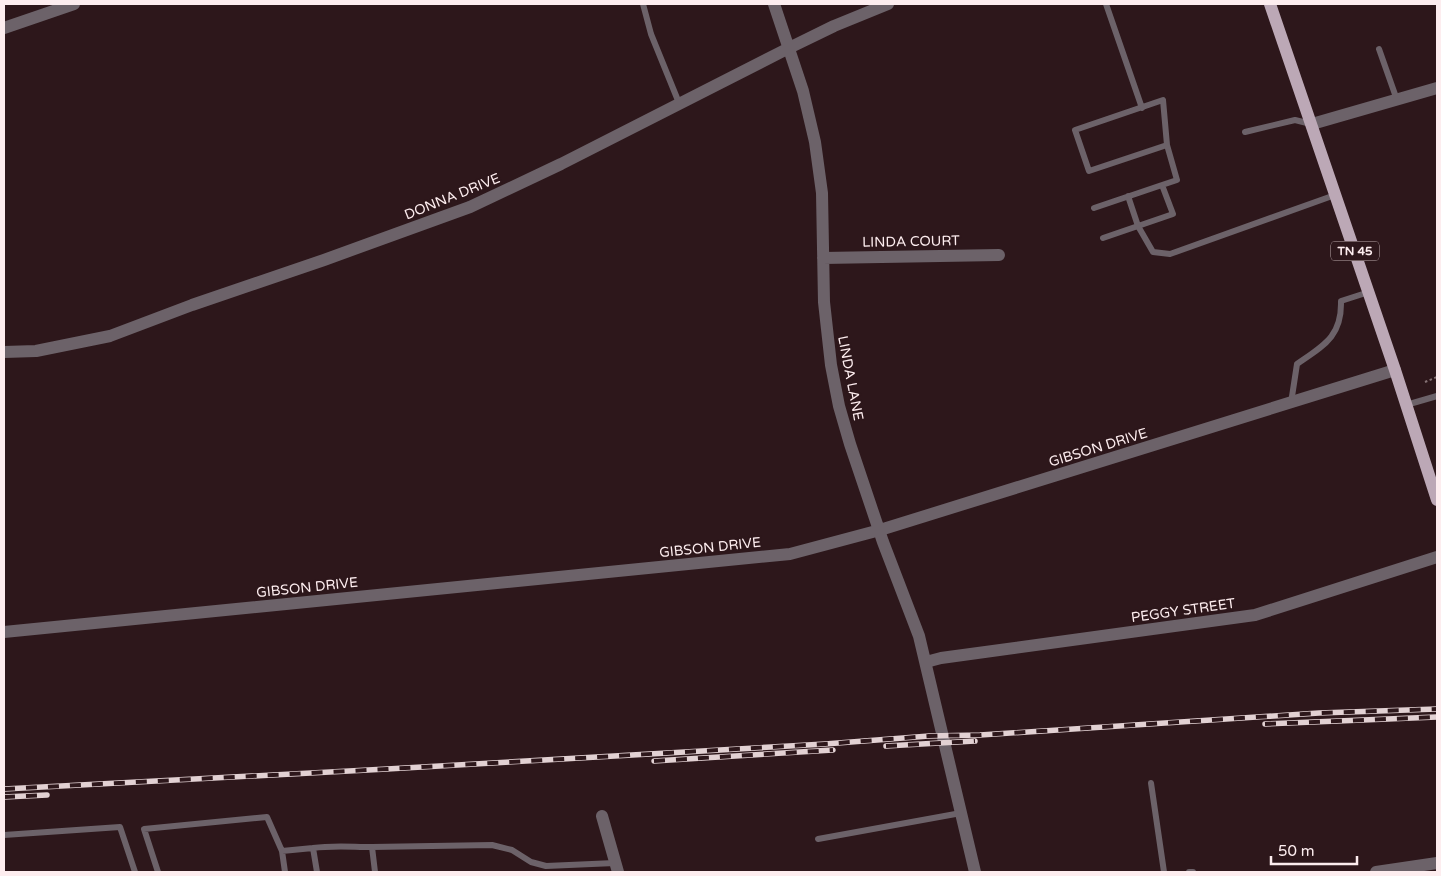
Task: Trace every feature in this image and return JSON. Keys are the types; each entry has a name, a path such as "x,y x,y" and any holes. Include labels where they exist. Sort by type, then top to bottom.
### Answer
{"main road":[{"name":"TN 45","path":"1270,4 1369,292 1437,500"}],"street":[{"path":"4,28 74,4"},
{"name":"LINDA LANE","path":"774,4 803,91 815,142 822,193 826,326 839,406 850,444 919,636 975,872"},
{"name":"DONNA DRIVE","path":"4,352 36,351 110,336 192,305 320,262 470,207 562,164 834,26 888,4"},
{"path":"1312,124 1437,88"},
{"name":"LINDA COURT","path":"823,258 999,256"},
{"name":"GIBSON DRIVE","path":"4,632 790,554 880,530 1395,370"},
{"name":"PEGGY STREET","path":"926,662 941,658 1255,615 1437,557"},
{"path":"602,816 616,867"},
{"path":"1376,872 1435,866"}],"lane":[{"path":"643,4 650,34 679,103"},
{"path":"1106,4 1142,108"},
{"path":"1379,49 1396,100"},
{"path":"1094,208 1177,180 1167,145 1163,100 1075,130 1089,171 1167,145"},
{"path":"1245,132 1295,120 1312,124"},
{"path":"1103,238 1173,214 1162,184"},
{"path":"1128,196 1138,226 1153,252 1170,254 1336,195"},
{"path":"1291,403 1297,364 1333,336 1341,316 1340,301 1369,292"},
{"path":"1406,405 1437,396"},
{"path":"1151,783 1164,872"},
{"path":"818,838 962,813"},
{"path":"158,872 144,829 267,817 282,851 285,872"},
{"path":"4,835 120,827 135,872"},
{"path":"282,851 332,845 344,848 492,845 512,850 532,862 546,866 616,867"},
{"path":"372,847 376,872"},
{"path":"313,848 317,872"}],"path":[{"path":"1424,382 1437,377"}],"railway":[{"path":"4,789 825,744 1319,713 1437,709"},
{"path":"1265,724 1437,717"},
{"path":"886,746 975,741"},
{"path":"654,761 833,750"},
{"path":"4,797 47,795"}]}
